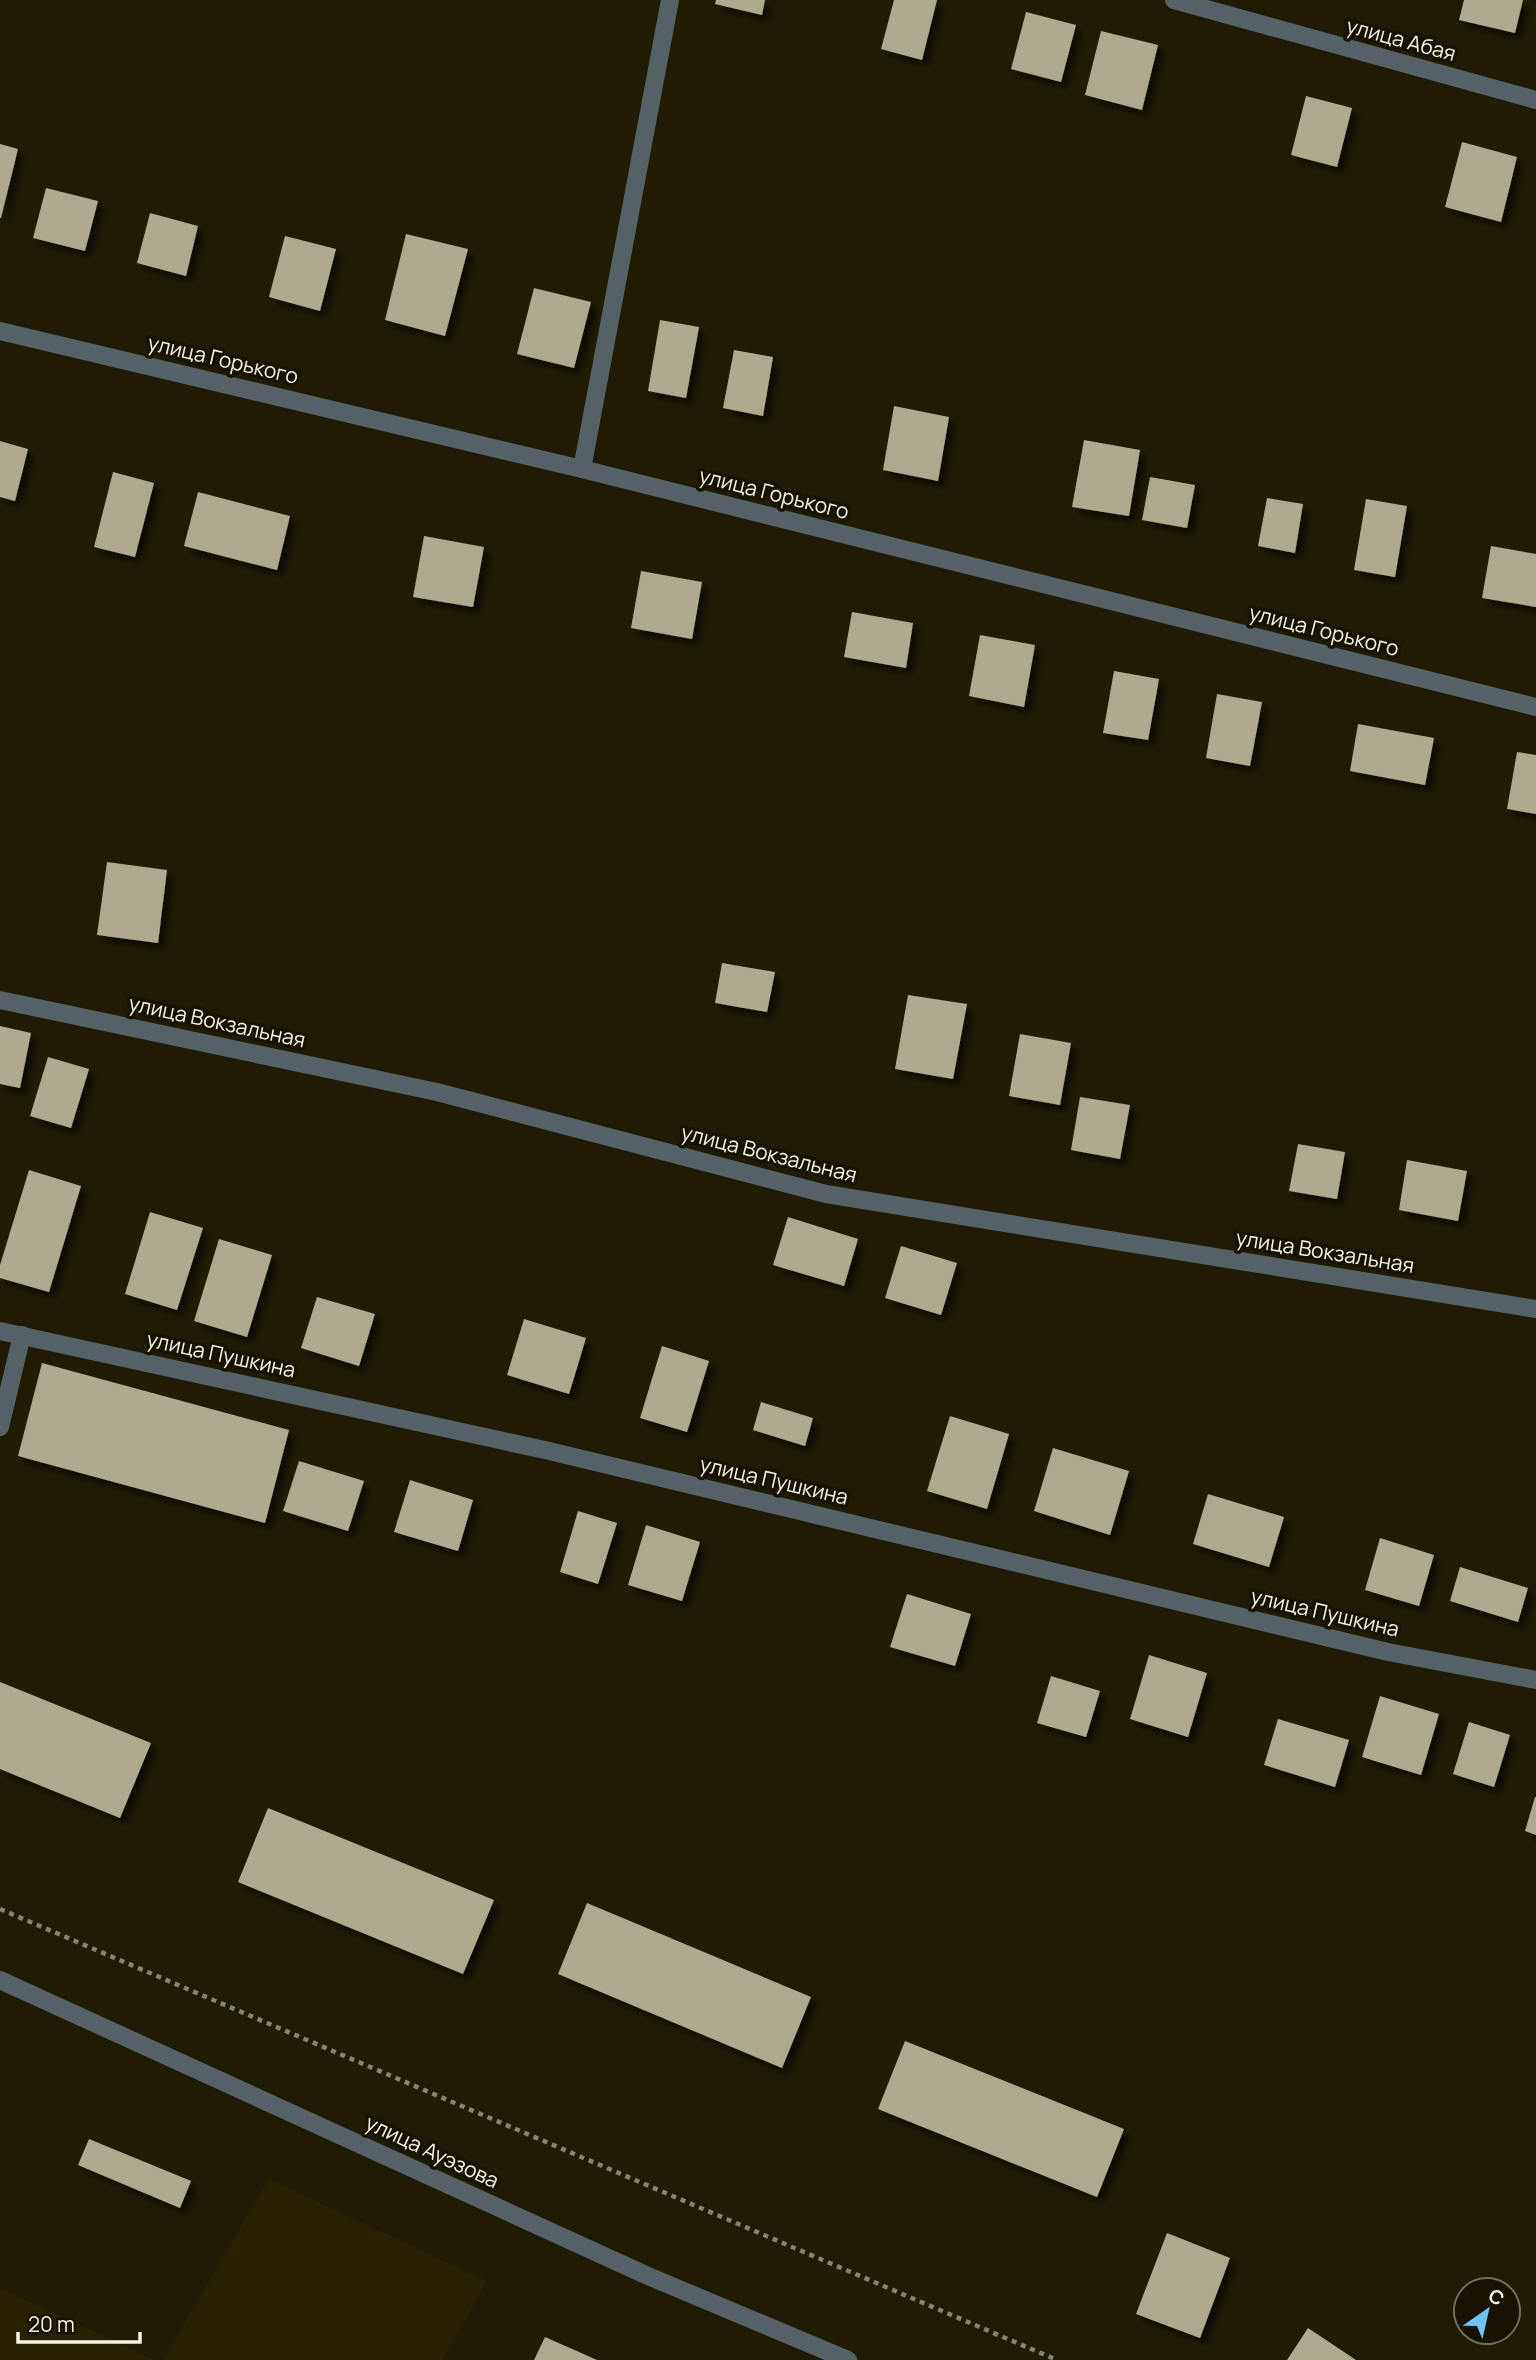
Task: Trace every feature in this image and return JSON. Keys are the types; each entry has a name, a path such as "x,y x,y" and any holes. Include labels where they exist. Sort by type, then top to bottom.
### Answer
{"street":[{"path":"582,469 670,0"},
{"name":"улица Абая","path":"1174,0 1536,100"},
{"name":"улица Горького","path":"0,331 582,469 1536,707"},
{"name":"улица Вокзальная","path":"0,1000 437,1092 826,1194 1536,1309"},
{"name":"улица Пушкина","path":"0,1332 545,1450 1388,1652 1536,1680"},
{"path":"0,1427 22,1335"},
{"name":"улица Ауэзова","path":"0,1980 648,2276 848,2360"}],"path":[{"path":"0,1909 1057,2360"}],"shaded area":[{"path":"269,2179 487,2281 443,2360 163,2360"},
{"path":"0,2288 155,2360 0,2360"}],"building":[{"path":"716,0 765,0 762,15 715,4"},
{"path":"894,0 937,0 922,60 881,49"},
{"path":"1464,0 1523,0 1515,33 1459,20"},
{"path":"1026,12 1076,25 1061,82 1011,69"},
{"path":"1101,31 1158,45 1142,110 1085,95"},
{"path":"1306,96 1352,108 1337,167 1291,155"},
{"path":"1462,142 1517,157 1501,222 1445,207"},
{"path":"0,144 18,149 1,218 0,218"},
{"path":"46,188 98,201 85,251 33,238"},
{"path":"150,213 198,226 186,276 137,263"},
{"path":"406,234 468,249 445,336 385,320"},
{"path":"285,236 336,249 320,311 269,297"},
{"path":"534,288 591,302 574,368 517,354"},
{"path":"660,320 699,327 686,398 648,391"},
{"path":"734,350 773,357 763,416 723,408"},
{"path":"894,406 949,417 938,481 883,470"},
{"path":"1084,440 1140,450 1129,516 1072,507"},
{"path":"0,441 28,449 15,501 0,497"},
{"path":"113,472 154,483 135,557 94,547"},
{"path":"1150,477 1195,485 1187,528 1142,520"},
{"path":"198,492 290,516 277,570 184,546"},
{"path":"1267,498 1303,504 1295,553 1258,546"},
{"path":"1366,499 1407,506 1395,577 1354,570"},
{"path":"424,536 484,547 473,607 413,597"},
{"path":"1491,546 1536,554 1536,607 1482,598"},
{"path":"641,571 702,582 692,639 631,628"},
{"path":"852,612 913,623 906,668 844,657"},
{"path":"980,635 1035,645 1024,707 969,696"},
{"path":"1114,671 1159,679 1148,740 1103,733"},
{"path":"1217,694 1262,702 1250,766 1206,758"},
{"path":"1358,724 1434,738 1425,785 1350,771"},
{"path":"1517,752 1536,755 1536,814 1507,809"},
{"path":"107,862 167,870 158,943 97,935"},
{"path":"722,963 775,972 767,1012 715,1003"},
{"path":"908,995 967,1004 953,1079 895,1069"},
{"path":"0,1026 31,1033 20,1088 0,1084"},
{"path":"1020,1034 1071,1043 1060,1105 1009,1096"},
{"path":"48,1057 89,1069 71,1128 30,1116"},
{"path":"1080,1097 1130,1105 1120,1159 1071,1150"},
{"path":"1298,1144 1345,1152 1337,1199 1289,1191"},
{"path":"1407,1160 1467,1171 1458,1221 1399,1210"},
{"path":"29,1170 81,1186 49,1292 0,1278 0,1265"},
{"path":"150,1212 203,1228 177,1310 125,1294"},
{"path":"788,1217 858,1239 844,1286 773,1265"},
{"path":"219,1239 272,1255 247,1337 194,1321"},
{"path":"901,1246 957,1263 941,1315 885,1298"},
{"path":"317,1297 375,1314 359,1366 301,1348"},
{"path":"524,1319 586,1338 569,1394 507,1375"},
{"path":"662,1346 709,1361 687,1432 640,1418"},
{"path":"42,1363 289,1430 265,1523 18,1456"},
{"path":"761,1402 813,1418 805,1446 753,1430"},
{"path":"950,1416 1009,1434 987,1509 927,1491"},
{"path":"1053,1448 1129,1471 1110,1535 1034,1511"},
{"path":"299,1461 364,1481 348,1531 283,1511"},
{"path":"410,1480 473,1500 458,1551 394,1532"},
{"path":"1208,1494 1284,1517 1269,1567 1193,1544"},
{"path":"578,1511 617,1523 598,1584 560,1572"},
{"path":"646,1525 700,1542 682,1601 628,1585"},
{"path":"1380,1538 1434,1555 1419,1606 1365,1590"},
{"path":"1460,1567 1528,1588 1518,1622 1450,1601"},
{"path":"907,1594 971,1614 955,1666 890,1647"},
{"path":"1149,1655 1207,1673 1188,1737 1130,1719"},
{"path":"1051,1676 1100,1691 1086,1737 1037,1723"},
{"path":"0,1682 151,1743 120,1818 0,1769"},
{"path":"1380,1696 1439,1714 1421,1775 1362,1757"},
{"path":"1278,1719 1349,1740 1335,1787 1264,1765"},
{"path":"1469,1722 1510,1735 1494,1787 1453,1774"},
{"path":"1536,1797 1536,1835 1525,1831"},
{"path":"268,1808 494,1900 463,1974 238,1882"},
{"path":"587,1903 811,1997 782,2068 558,1974"},
{"path":"905,2041 1124,2129 1097,2197 878,2109"},
{"path":"89,2139 191,2181 180,2208 78,2165"},
{"path":"1167,2233 1230,2258 1200,2338 1136,2314"},
{"path":"1308,2328 1356,2360 1287,2360"},
{"path":"545,2337 597,2360 534,2360"}]}
